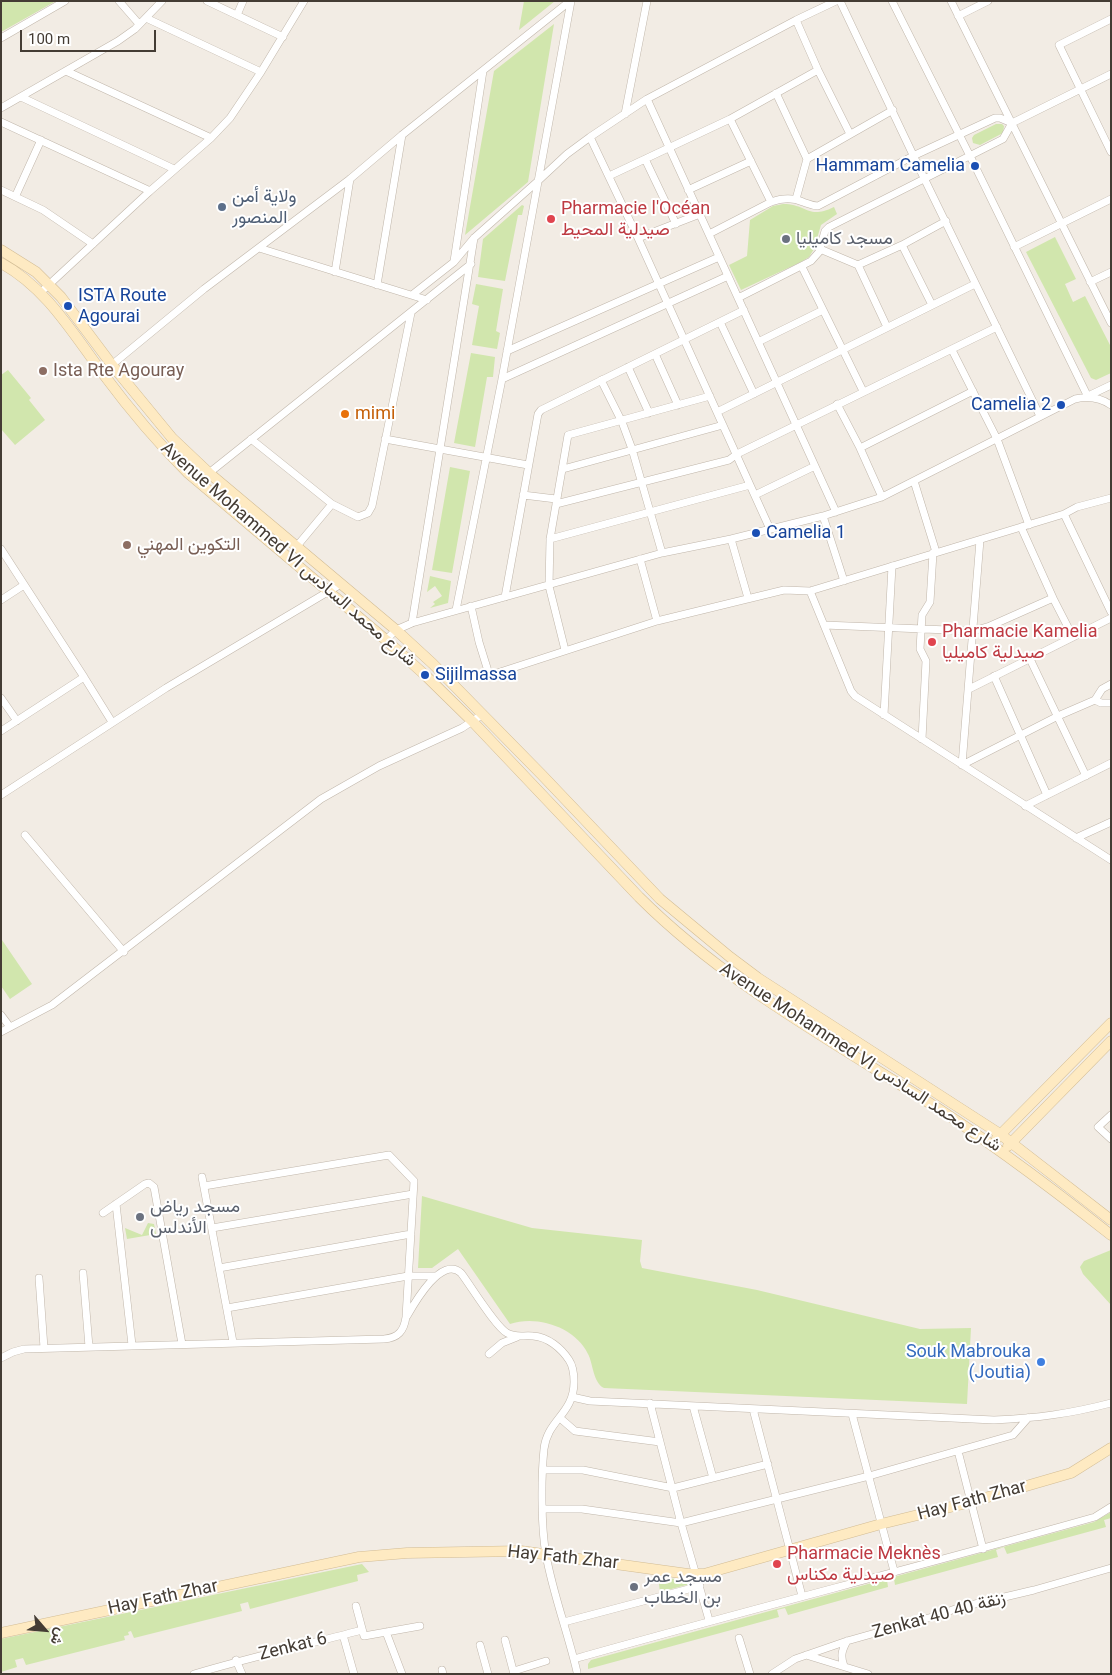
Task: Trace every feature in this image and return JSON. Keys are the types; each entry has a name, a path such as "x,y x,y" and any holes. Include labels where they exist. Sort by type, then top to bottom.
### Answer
{"main road":[{"name":"Avenue Mohammed VI شارع محمد السادس","path":"1,250 36,272 49,284 172,438 209,473 396,630 483,714 660,899 730,958 803,1008 1000,1134 1111,1220"},
{"name":"Avenue Mohammed VI شارع محمد السادس","path":"1,264 20,275 40,293 62,318 152,436 188,473 386,640 473,722 650,908 720,967 795,1019 993,1144 1111,1235"},
{"path":"650,908 660,899"},
{"path":"795,1019 803,1008"},
{"path":"993,1144 1000,1134 1111,1023"},
{"path":"1003,1152 1111,1041"},
{"path":"848,1053 856,1042"},
{"name":"Hay Fath Zhar","path":"1,1633 359,1557 521,1551 697,1575 881,1524 971,1502 1071,1473 1111,1448"}],"street":[{"path":"1,38 65,1"},
{"path":"119,1 139,24"},
{"path":"1,108 118,41 146,18 162,1"},
{"path":"207,1 283,37"},
{"path":"237,15 243,1"},
{"path":"40,293 230,118 261,72 304,1"},
{"path":"102,372 204,289 350,179 402,135 571,1"},
{"path":"456,610 502,380 571,1"},
{"path":"624,114 647,1"},
{"path":"412,295 454,262 474,238 567,154 590,137 647,100 796,20 836,1"},
{"path":"840,1 893,110 913,156 1040,416"},
{"path":"892,1 1088,396 1111,405"},
{"path":"951,1 1111,323"},
{"path":"958,16 988,1"},
{"path":"146,18 261,72"},
{"path":"1111,19 1059,45 1111,151"},
{"path":"796,20 818,70 850,134"},
{"path":"610,176 730,119 818,70"},
{"path":"66,72 210,138"},
{"path":"454,262 483,72"},
{"path":"738,298 812,261 820,249 828,227 1004,139 1012,123 1111,74"},
{"path":"776,93 807,159 796,199"},
{"path":"21,97 174,169"},
{"path":"647,100 836,512"},
{"path":"807,159 893,110"},
{"path":"709,234 782,198 796,199 813,206 818,206 913,156 960,136 995,118 1012,123"},
{"path":"730,119 771,202"},
{"path":"1,122 150,191"},
{"path":"377,285 402,135"},
{"path":"590,137 610,176 770,529"},
{"path":"16,196 41,140"},
{"path":"645,159 676,224"},
{"path":"688,190 751,161"},
{"path":"335,272 350,179"},
{"path":"1,190 44,210 93,244"},
{"path":"1014,247 1111,199"},
{"path":"638,238 700,214"},
{"path":"858,265 946,222"},
{"path":"412,623 474,238"},
{"path":"902,245 932,305"},
{"path":"259,248 427,300"},
{"path":"820,249 858,265 887,327"},
{"path":"507,351 719,257"},
{"path":"209,473 471,264"},
{"path":"802,267 863,392"},
{"path":"1090,282 1111,272"},
{"path":"502,380 728,276"},
{"path":"717,412 975,284"},
{"path":"504,597 538,414 541,410 744,310"},
{"path":"758,342 823,310"},
{"path":"251,439 332,504 358,518 368,513 372,506 411,313"},
{"path":"720,322 754,394"},
{"path":"523,495 556,502 729,460 796,424 997,328"},
{"path":"952,350 998,438 1028,525"},
{"path":"655,354 678,405"},
{"path":"628,367 649,413"},
{"path":"601,380 622,422 632,449 662,553"},
{"path":"386,640 396,630 412,623 456,610 549,586 662,553 731,539 823,516 882,496 1075,399 1088,396 1111,385"},
{"path":"860,448 973,391"},
{"path":"565,650 549,586 550,539 568,435 622,422 710,396"},
{"path":"837,404 882,496"},
{"path":"563,469 723,425"},
{"path":"385,439 528,465"},
{"path":"755,495 815,466"},
{"path":"914,481 934,553 930,602 922,615 921,630 920,649 926,661 922,739"},
{"path":"550,539 750,485"},
{"path":"471,606 488,671 498,673 656,620 784,590 810,591 1021,528 1064,514 1076,507 1111,498"},
{"path":"297,546 332,504"},
{"path":"1064,514 1111,612"},
{"path":"823,516 844,581"},
{"path":"1021,528 1073,637"},
{"path":"731,539 748,598"},
{"path":"962,765 980,540"},
{"path":"1,549 112,722"},
{"path":"640,559 656,620"},
{"path":"884,715 892,566"},
{"path":"1,795 112,722 328,590 341,584"},
{"path":"1,600 24,585"},
{"path":"810,591 851,691 855,696 1111,860"},
{"path":"824,626 973,632 1053,598"},
{"path":"969,689 1111,618"},
{"path":"1030,659 1086,776"},
{"path":"994,676 1047,795"},
{"path":"1,731 84,677"},
{"path":"962,765 1058,716 1095,700 1102,689 1111,684"},
{"path":"1,698 17,721"},
{"path":"1095,700 1101,703 1111,703"},
{"path":"1,1032 52,1005 124,952 321,799 379,766 473,722 483,714"},
{"path":"1025,806 1111,763"},
{"path":"1076,838 1111,822"},
{"path":"25,835 124,952"},
{"path":"1,1014 10,1027"},
{"path":"1111,1114 1098,1127 1111,1139"},
{"path":"204,1186 388,1154 414,1181 406,1318"},
{"path":"202,1177 233,1342"},
{"path":"104,1213 145,1184 151,1184 154,1187 182,1344"},
{"path":"212,1228 413,1194"},
{"path":"116,1204 132,1345"},
{"path":"219,1268 411,1234"},
{"path":"1,1358 24,1349 391,1338 402,1330 406,1318 422,1292 436,1276 446,1269 458,1270 502,1329 517,1337"},
{"path":"83,1273 89,1347"},
{"path":"227,1308 408,1276 436,1276"},
{"path":"39,1278 44,1348"},
{"path":"490,1354 502,1343 517,1337 534,1336 549,1341 561,1350 570,1362 574,1376 574,1391 569,1406 547,1434 544,1448 543,1509 546,1554 577,1672"},
{"path":"572,1397 590,1401 994,1420 1075,1412 1111,1403"},
{"path":"650,1403 681,1523 710,1620"},
{"path":"694,1406 713,1478"},
{"path":"753,1409 802,1596"},
{"path":"852,1414 894,1571"},
{"path":"560,1418 575,1431 660,1442"},
{"path":"543,1509 582,1509 681,1523 869,1476 1013,1435 1028,1418"},
{"path":"958,1451 983,1549"},
{"path":"544,1470 583,1470 673,1488 768,1464"},
{"path":"574,1659 710,1620 983,1549 1095,1517 1111,1507"},
{"name":"Zenkat 40 زنقة 40","path":"772,1674 795,1658 846,1641 958,1608 1034,1590 1111,1568"},
{"path":"564,1622 700,1586"},
{"path":"356,1606 364,1636 420,1626"},
{"name":"Zenkat 6","path":"194,1674 236,1660 362,1630"},
{"path":"386,1632 402,1674"},
{"path":"343,1635 354,1674"},
{"path":"739,1638 750,1674"},
{"path":"505,1640 514,1672 546,1661"},
{"path":"844,1666 842,1653 846,1641"},
{"path":"480,1645 488,1674"},
{"path":"806,1655 868,1674"},
{"path":"236,1660 242,1674"}],"green space":[{"path":"1,1 56,1 1,32"},
{"path":"524,1 555,1 519,30"},
{"path":"554,24 528,182 465,235 494,71"},
{"path":"996,124 1004,126 1003,133 980,145 973,143 972,138 974,135"},
{"path":"783,204 798,206 813,212 825,211 834,207 837,214 821,225 814,249 809,257 741,290 729,265 747,256 750,220 773,206"},
{"path":"522,205 524,206 522,215 518,215 505,281 478,277 483,239"},
{"path":"1055,237 1076,279 1065,284 1073,302 1085,296 1111,347 1111,373 1096,380 1091,378 1026,252"},
{"path":"476,284 503,289 496,331 500,333 497,349 472,345 479,306 472,304"},
{"path":"471,353 495,357 493,377 487,377 475,447 454,443"},
{"path":"8,370 31,398 29,400 45,420 15,445 1,429 1,375"},
{"path":"450,467 470,471 452,573 432,570"},
{"path":"430,576 451,581 448,603 430,608 435,604 433,602 442,596 435,586 427,592"},
{"path":"2,940 32,984 10,999 1,986"},
{"path":"422,1196 532,1228 642,1240 640,1261 642,1268 757,1290 920,1329 971,1328 967,1404 604,1388 595,1377 590,1358 582,1345 565,1330 543,1322 532,1321 510,1324 458,1249 432,1268 418,1268"},
{"path":"148,1223 154,1224 156,1234 127,1239 125,1228 142,1235"},
{"path":"1111,1250 1111,1305 1083,1274 1080,1267 1084,1261"},
{"path":"1111,1512 1111,1518 1104,1520 1106,1527 1007,1554 1004,1547 996,1550 998,1557 895,1585 894,1579 887,1580 888,1587 788,1615 785,1608 777,1610 779,1617 588,1669 588,1664 591,1660 1094,1522"},
{"path":"362,1564 369,1572 357,1575 358,1581 250,1609 248,1602 240,1604 242,1611 134,1638 131,1631 128,1632 129,1635 124,1636 125,1640 26,1665 23,1658 15,1660 17,1667 1,1672 1,1639"},
{"path":"658,1577 693,1581 694,1583 660,1592"}],"place":[{"name":"Hammam Camelia","path":"975,166"},
{"name":"ولاية أمن المنصور","path":"222,207"},
{"name":"Pharmacie l'Océan صيدلية المحيط","path":"551,219"},
{"name":"مسجد كاميليا","path":"786,239"},
{"name":"ISTA Route Agourai","path":"68,306"},
{"name":"Ista Rte Agouray","path":"43,371"},
{"name":"Camelia 2","path":"1061,405"},
{"name":"mimi","path":"345,414"},
{"name":"Camelia 1","path":"756,533"},
{"name":"التكوين المهني","path":"127,545"},
{"name":"Pharmacie Kamelia صيدلية كاميليا","path":"932,642"},
{"name":"Sijilmassa","path":"425,675"},
{"name":"مسجد رياض الأندلس","path":"140,1217"},
{"name":"Souk Mabrouka (Joutia)","path":"1041,1362"},
{"name":"Pharmacie Meknès صيدلية مكناس","path":"777,1564"},
{"name":"مسجد عمر بن الخطاب","path":"634,1587"}]}
